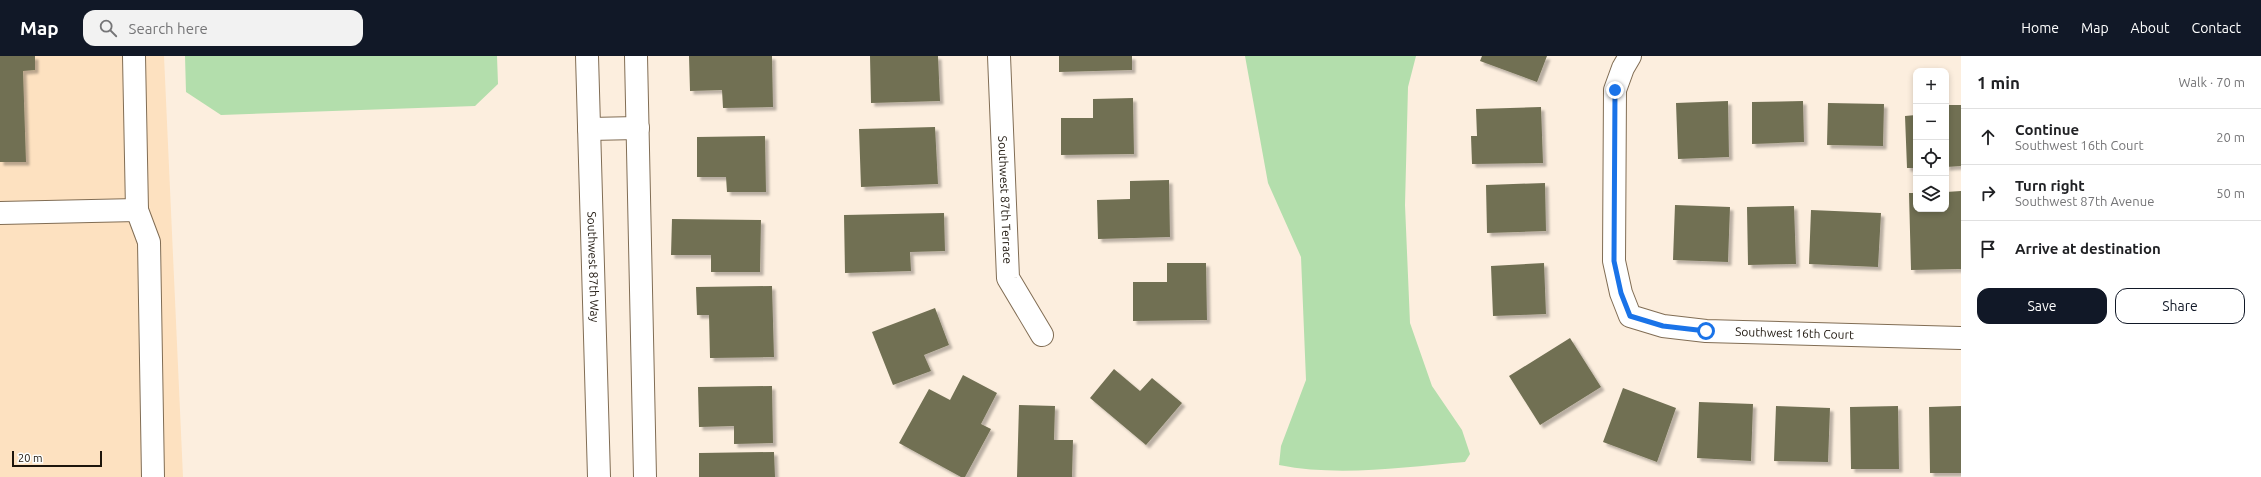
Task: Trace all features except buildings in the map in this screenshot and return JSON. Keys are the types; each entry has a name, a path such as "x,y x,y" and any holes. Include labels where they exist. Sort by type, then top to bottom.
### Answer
{"street":[{"path":"134,56 137,210 149,242 153,477"},
{"name":"Southwest 87th Way","path":"587,56 599,477"},
{"path":"636,56 645,477"},
{"name":"Southwest 87th Terrace","path":"999,56 1008,278 1042,335"},
{"name":"Southwest 16th Court","path":"1630,56 1622,68 1615,90 1614,261 1621,293 1630,316 1663,326 1706,331 1961,338"},
{"path":"590,129 638,128"},
{"path":"0,213 137,210"}],"shaded area":[{"path":"0,56 164,56 183,477 0,477"},
{"path":"185,56 497,56 498,84 475,106 221,115 186,92"},
{"path":"1245,56 1416,56 1408,87 1405,205 1410,323 1432,386 1462,430 1470,454 1465,462 1348,471 1302,469 1279,465 1281,446 1306,380 1301,257 1268,183"}],"route":[{"path":"1615,90 1614,261 1621,293 1630,316 1663,326 1706,331"}]}
